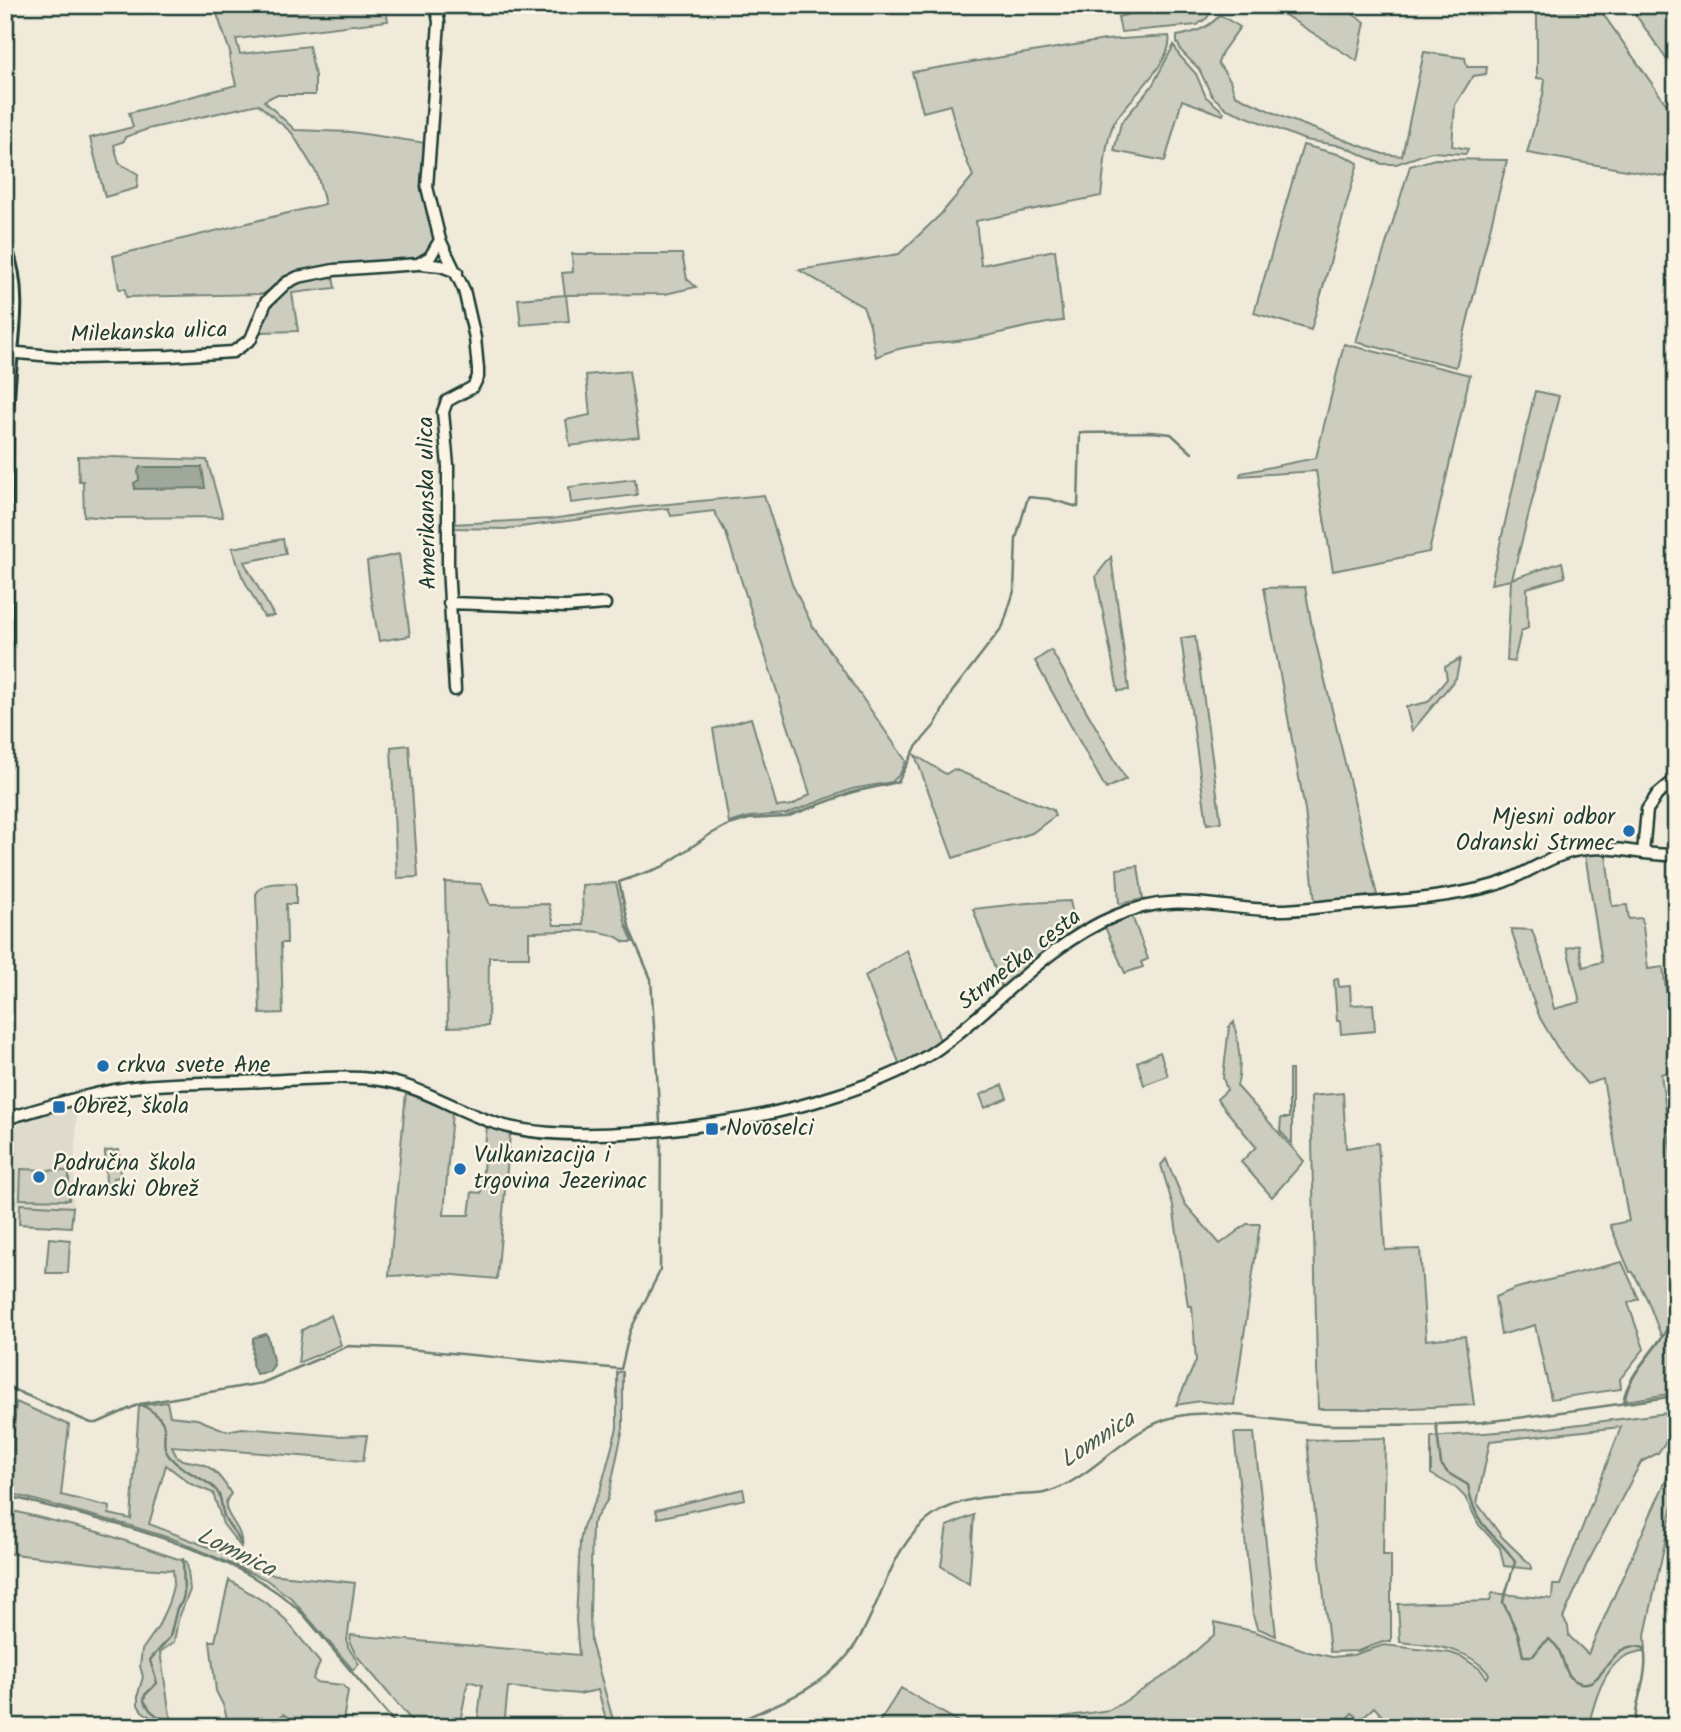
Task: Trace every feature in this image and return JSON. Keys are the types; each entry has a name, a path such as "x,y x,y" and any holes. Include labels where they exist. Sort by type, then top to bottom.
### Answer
{"main road":[{"path":"5,249 10,262 14,299 8,352 6,428 5,646"}],"street":[{"name":"Amerikanska ulica","path":"436,5 439,33 426,178 440,240 464,290 475,338 478,377 473,387 447,401 443,412 448,466 449,603 455,690"},
{"path":"418,264 430,257 440,240"},
{"name":"Milekanska ulica","path":"8,352 77,358 226,353 247,344 255,332 266,303 275,292 298,277 334,270 418,264 441,266 458,273"},
{"path":"449,603 566,607 605,604"},
{"path":"1643,853 1647,810 1657,795 1676,779"},
{"name":"Strmečka cesta","path":"5,1119 90,1096 147,1086 345,1077 379,1079 404,1085 495,1123 541,1131 610,1133 696,1126 760,1115 833,1095 915,1063 950,1040 1086,930 1116,915 1146,905 1181,901 1274,910 1414,900 1456,894 1503,882 1577,850 1593,848 1676,855"}],"shaded area":[{"path":"214,5 385,5 388,21 236,39 240,54 309,46 315,76 315,95 275,95 264,101 295,130 351,132 426,143 421,180 437,238 426,254 414,259 332,266 295,275 263,294 126,297 125,289 119,289 113,256 325,204 317,174 292,133 258,104 148,129 125,137 124,141 114,145 119,163 138,174 137,188 105,197 90,138 133,127 129,113 236,85 229,56 231,55"},
{"path":"505,5 567,5 506,15"},
{"path":"1164,5 1215,5 1207,18 1197,25 1121,32 1118,17"},
{"path":"1269,5 1338,5 1365,22 1357,61"},
{"path":"1537,5 1578,5 1577,12 1598,7 1667,105 1676,107 1676,162 1667,177 1527,153 1545,79 1537,78"},
{"path":"1629,5 1676,5 1676,73"},
{"path":"1220,15 1240,27 1222,52 1218,63 1230,80 1235,95 1285,118 1383,154 1402,156 1424,52 1465,58 1467,67 1487,67 1486,74 1473,76 1455,105 1452,146 1468,149 1466,154 1431,152 1396,164 1382,164 1343,146 1305,140 1227,109 1212,96 1199,69 1182,52 1177,42 1177,36 1201,29"},
{"path":"1169,36 1165,57 1115,121 1107,147 1101,196 976,221 981,265 1055,250 1063,321 972,339 911,346 876,357 870,325 863,307 799,270 899,254 941,214 973,176 962,149 950,105 923,112 912,72 1105,40"},
{"path":"1174,45 1196,74 1206,97 1224,112 1223,115 1182,100 1165,161 1114,151 1121,123 1152,86"},
{"path":"1303,145 1345,156 1358,163 1311,330 1254,313"},
{"path":"1435,159 1507,160 1456,367 1356,342 1410,166"},
{"path":"572,254 682,254 687,279 696,287 665,294 566,295 569,321 521,325 518,299 565,295 562,273 573,272"},
{"path":"333,277 335,288 292,293 298,331 260,332 271,306 285,290 305,280"},
{"path":"1344,344 1470,375 1429,552 1333,571 1316,471 1240,476 1241,473 1316,458"},
{"path":"629,371 639,437 570,446 566,420 590,415 586,375"},
{"path":"1535,391 1559,396 1512,579 1562,562 1565,577 1527,588 1528,628 1521,631 1514,662 1507,661 1511,580 1491,584"},
{"path":"78,456 207,460 223,517 84,516 83,481 79,481"},
{"path":"140,467 202,467 205,488 135,489 134,483 139,480"},
{"path":"635,479 637,495 571,503 569,487"},
{"path":"764,495 792,584 812,625 906,761 900,774 892,782 852,789 786,814 749,817 729,823 713,729 751,718 777,807 793,805 810,794 726,533 714,511 671,516 668,508 505,529 452,528 452,524 551,519 636,507"},
{"path":"283,539 286,554 244,562 274,616 264,617 242,576 232,548"},
{"path":"399,554 410,636 379,641 367,561"},
{"path":"1111,557 1129,690 1118,691 1096,576"},
{"path":"1305,587 1312,627 1377,895 1315,902 1305,810 1264,588"},
{"path":"1195,636 1221,822 1207,824 1181,638"},
{"path":"1051,650 1126,779 1106,789 1035,661"},
{"path":"1460,659 1456,678 1412,731 1406,707 1428,702 1447,679 1445,667"},
{"path":"409,745 418,877 397,878 391,747"},
{"path":"915,755 946,774 954,769 1053,810 1055,816 1032,833 953,858"},
{"path":"1585,854 1606,854 1612,906 1627,905 1629,919 1642,918 1648,969 1663,967 1676,1065 1676,1070 1661,1074 1676,1189 1676,1393 1625,1401 1630,1384 1662,1338 1647,1299 1633,1272 1630,1272 1610,1225 1629,1221 1603,1079 1587,1084 1560,1052 1540,1018 1511,929 1532,930 1554,1009 1580,1002 1567,948 1579,945 1583,967 1602,962"},
{"path":"1138,866 1143,899 1119,904 1117,869"},
{"path":"445,882 481,884 490,905 549,904 554,925 583,925 582,885 616,883 633,942 624,942 606,933 593,931 529,932 529,957 489,957 488,1026 448,1027"},
{"path":"296,883 296,904 286,904 287,943 281,943 283,1013 260,1014 256,894 268,885"},
{"path":"1070,901 1076,929 1002,988 973,909"},
{"path":"1132,916 1148,959 1141,962 1143,967 1125,973 1105,927"},
{"path":"907,950 940,1041 900,1065 865,976"},
{"path":"1338,979 1339,987 1350,986 1351,1005 1373,1004 1375,1031 1341,1034 1340,1021 1337,1021 1334,980"},
{"path":"1234,1022 1240,1062 1237,1086 1304,1161 1272,1197 1241,1162 1256,1147 1217,1099 1227,1090 1223,1078 1229,1027"},
{"path":"1160,1052 1168,1076 1144,1085 1137,1062"},
{"path":"1289,1070 1292,1070 1292,1144 1280,1131 1281,1118 1289,1118"},
{"path":"1002,1085 1007,1098 985,1108 980,1095"},
{"path":"406,1092 452,1111 444,1215 469,1215 472,1192 481,1193 487,1125 510,1135 497,1279 444,1274 389,1276"},
{"path":"1343,1093 1346,1148 1378,1143 1385,1250 1420,1249 1426,1340 1465,1336 1474,1405 1318,1409 1311,1096"},
{"name":"Područna škola Odranski Obrež","path":"77,1104 73,1207 5,1203 5,1133 33,1117"},
{"path":"119,1150 120,1177 113,1178 113,1187 106,1188 105,1151"},
{"path":"1166,1159 1185,1204 1220,1244 1247,1224 1260,1224 1234,1405 1200,1401 1176,1405 1196,1361 1192,1306 1188,1306 1173,1206 1161,1165"},
{"path":"21,1169 69,1171 69,1200 20,1199"},
{"path":"20,1204 73,1207 71,1227 19,1224"},
{"path":"49,1238 70,1240 68,1273 46,1273"},
{"path":"1622,1262 1639,1299 1628,1303 1644,1349 1620,1379 1621,1389 1551,1399 1535,1325 1501,1335 1495,1297 1517,1288"},
{"path":"331,1315 341,1345 298,1363 302,1330"},
{"path":"266,1334 274,1365 269,1372 256,1374 252,1364 253,1338"},
{"path":"617,1372 623,1372 623,1428 608,1499 592,1524 590,1615 591,1642 615,1727 608,1727 598,1690 579,1694 508,1687 504,1727 477,1727 482,1685 468,1681 459,1727 417,1727 356,1655 350,1643 351,1635 579,1655 576,1620 580,1542 583,1526 600,1491 617,1428"},
{"path":"16,1402 69,1425 61,1495 110,1507 109,1514 131,1519 139,1406 167,1402 170,1416 197,1419 227,1431 242,1428 339,1436 367,1435 363,1461 172,1446 177,1458 208,1467 226,1486 231,1494 226,1507 239,1532 241,1547 223,1524 213,1493 191,1484 166,1465 149,1524 270,1574 355,1583 347,1641 359,1664 353,1670 291,1598 265,1579 179,1541 5,1492 5,1483 10,1484"},
{"path":"1676,1412 1676,1439 1669,1437 1658,1453 1641,1462 1586,1566 1563,1618 1568,1626 1569,1636 1588,1654 1676,1458 1676,1491 1645,1635 1646,1650 1626,1656 1610,1670 1600,1688 1588,1727 1392,1727 1374,1707 1360,1720 1352,1713 1339,1727 1061,1727 1062,1717 1109,1710 1175,1669 1215,1634 1215,1622 1256,1632 1309,1652 1332,1657 1353,1655 1384,1645 1451,1653 1480,1669 1487,1678 1489,1674 1480,1665 1460,1653 1437,1646 1400,1642 1398,1604 1490,1601 1492,1593 1552,1599 1553,1585 1560,1585 1621,1427 1490,1441 1477,1503 1502,1537 1531,1565 1531,1569 1504,1566 1500,1548 1479,1525 1465,1497 1456,1488 1431,1474 1431,1437 1549,1428"},
{"path":"1234,1433 1254,1433 1276,1636 1257,1628 1253,1615"},
{"path":"1385,1438 1383,1555 1391,1555 1391,1642 1383,1642 1358,1651 1330,1652 1307,1440"},
{"path":"743,1489 745,1499 658,1518 656,1510"},
{"path":"5,1509 102,1533 187,1562 190,1590 178,1620 174,1642 160,1652 170,1715 179,1727 164,1727 138,1705 143,1677 140,1666 142,1650 158,1627 168,1604 174,1583 173,1570 5,1553"},
{"path":"974,1515 969,1584 941,1566 947,1526"},
{"path":"229,1580 268,1604 286,1620 320,1663 313,1678 315,1682 343,1685 348,1691 342,1727 286,1727 287,1716 284,1714 280,1717 282,1727 229,1727 216,1691 210,1641 215,1641"},
{"path":"901,1688 964,1725 968,1727 876,1727"}],"waterway":[{"path":"660,1122 651,979 630,930 619,882 662,867 726,826 749,819 786,817 853,792 898,782 916,747 935,725 952,692 1003,626 1014,591 1016,539 1028,497 1049,499 1078,507 1080,433 1171,434 1192,453"},
{"path":"140,1404 262,1383 348,1346 397,1348 621,1369 630,1331 660,1271 661,1135"},
{"path":"1623,1402 1629,1383 1664,1334 1676,1308"},
{"path":"5,1386 91,1423 97,1423 140,1404 152,1412 164,1425 164,1443 169,1456 216,1490 224,1516 241,1544"},
{"name":"Lomnica","path":"726,1727 791,1698 835,1669 859,1639 905,1544 918,1528 934,1515 974,1499 1041,1494 1062,1486 1156,1423 1192,1414 1336,1425 1464,1423 1676,1396"},
{"path":"1436,1423 1441,1464 1448,1473 1468,1485 1479,1519 1515,1562 1503,1602 1518,1634 1523,1656 1533,1656 1549,1639 1560,1652 1571,1677 1581,1683 1596,1678 1623,1650 1632,1647 1644,1648 1644,1678 1635,1727"},
{"name":"Lomnica","path":"5,1495 163,1538 241,1570 274,1590 303,1614 398,1727"},
{"path":"171,1727 151,1711 144,1701 145,1695 157,1683 150,1660 170,1637 177,1608 182,1602 183,1559"}],"place":[{"name":"Mjesni odbor Odranski Strmec","path":"1629,831"},
{"name":"crkva svete Ane","path":"103,1066"},
{"name":"Obrež, škola","path":"59,1107"},
{"name":"Novoselci","path":"712,1129"},
{"name":"Vulkanizacija i trgovina Jezerinac","path":"460,1169"},
{"name":"Područna škola Odranski Obrež","path":"39,1177"}]}
